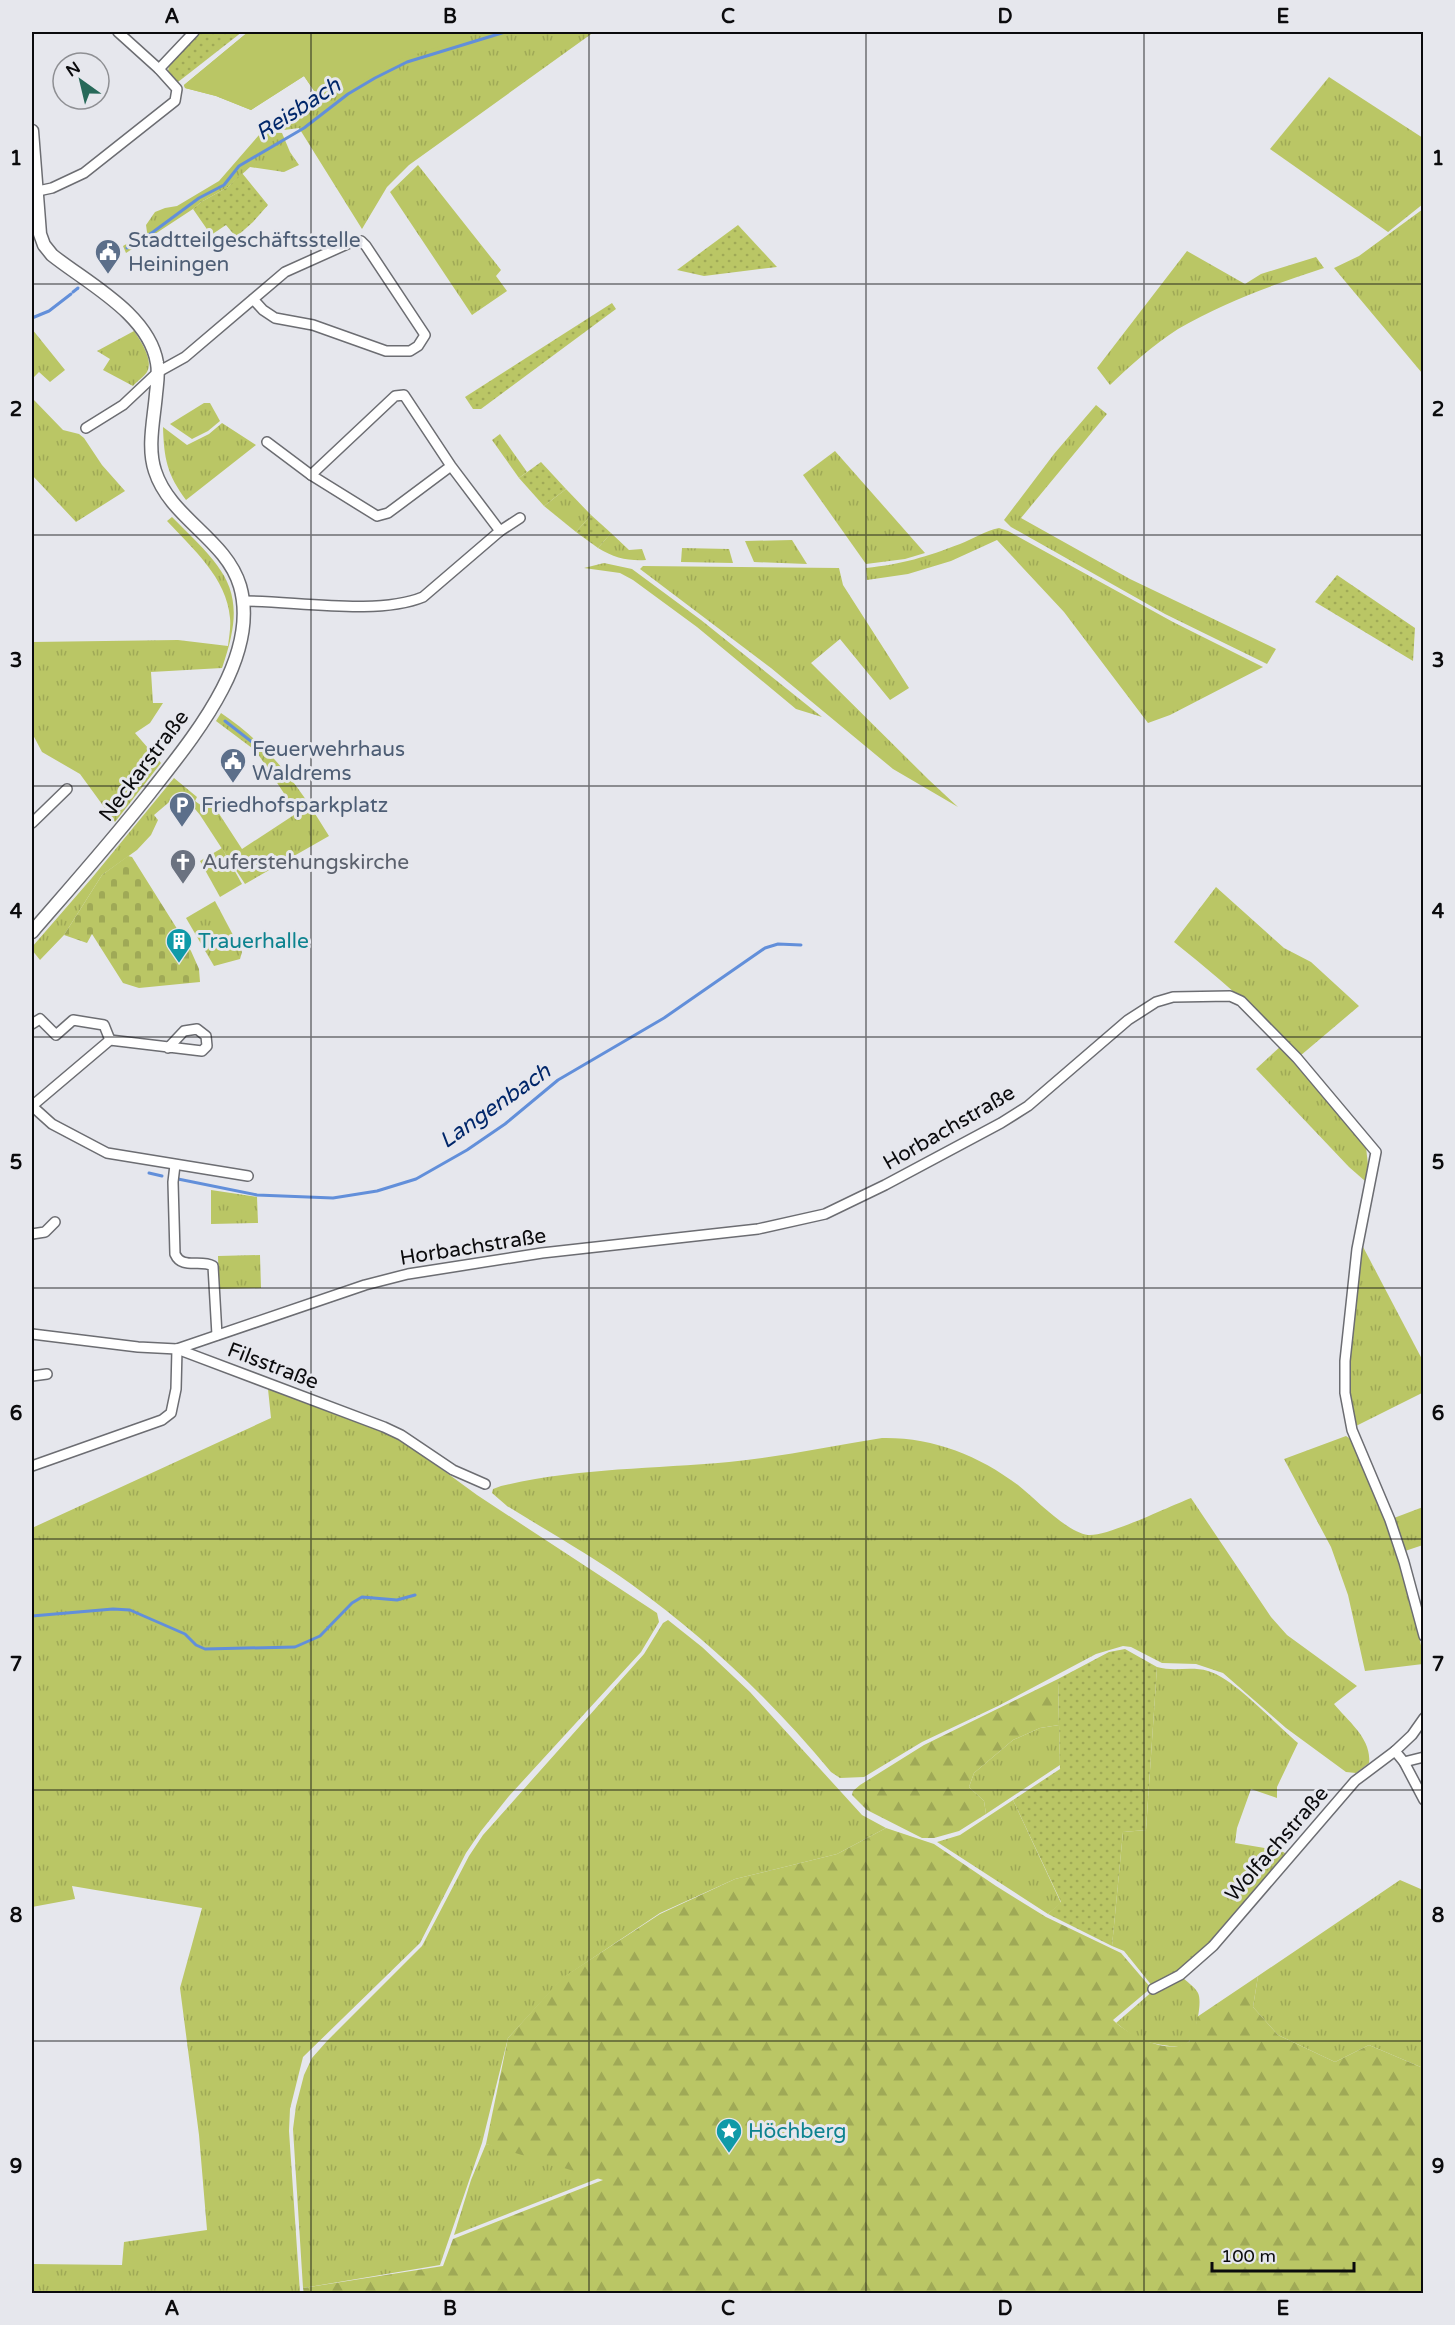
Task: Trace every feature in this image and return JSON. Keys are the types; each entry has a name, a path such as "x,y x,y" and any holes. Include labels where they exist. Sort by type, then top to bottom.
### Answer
{"street":[{"path":"38,191 52,188 84,173 175,101 177,89 159,69 118,32"},
{"path":"159,69 194,32"},
{"path":"32,131 38,191 35,221 44,245 52,255 114,301 136,322 156,356 158,372 152,450 154,469 166,494 229,564 239,584 243,601 386,606 411,602 423,597 500,531 520,518"},
{"path":"86,428 123,405 158,372 185,357 253,299 285,272 354,242 361,241 425,335 418,346 410,351 386,351 313,325 275,318 253,299"},
{"path":"311,475 395,396 404,395 451,466 500,531"},
{"path":"267,442 311,475 377,516 388,513 451,466"},
{"name":"Neckarstraße","path":"32,932 119,832 206,718 229,673 240,644 243,601"},
{"path":"32,823 67,789"},
{"name":"Horbachstraße","path":"177,1348 365,1285 408,1274 542,1253 758,1229 817,1217 885,1185 1001,1123 1028,1106 1128,1020 1156,1002 1180,996 1230,996 1241,1001 1270,1030 1376,1152 1357,1249 1346,1350 1345,1393 1352,1430 1379,1491 1396,1539 1424,1636"},
{"path":"32,1024 40,1019 56,1035 73,1020 104,1025 110,1040"},
{"path":"168,1047 110,1040 32,1106 52,1124 107,1153 249,1176"},
{"path":"175,1165 175,1254 184,1263 204,1262 213,1266 217,1335"},
{"path":"32,1234 45,1232 55,1222"},
{"name":"Filsstraße","path":"32,1334 138,1347 177,1348 384,1427 401,1435 453,1470 485,1484"},
{"path":"32,1466 162,1420 171,1413 176,1389 177,1348"},
{"path":"32,1376 47,1374"},
{"name":"Wolfachstraße","path":"1153,1989 1180,1975 1213,1947 1355,1781 1395,1751 1412,1735 1424,1719"},
{"path":"1395,1751 1404,1762 1424,1800"},
{"path":"1404,1762 1424,1757"}],"green space":[{"path":"201,32 242,32 178,82 168,72 169,64"},
{"path":"248,32 594,32 409,165 387,187 362,229 299,128 284,130 281,127 321,101 304,76 251,110 216,96 185,88 184,85"},
{"path":"248,32 483,32 395,61 360,83 321,101 304,76 251,110 216,96 185,88 184,85"},
{"path":"1329,77 1423,138 1423,204 1388,232 1270,149"},
{"path":"266,127 274,132 282,133 290,152 299,165 284,172 250,167 228,187 201,202 126,253 123,246 147,232 146,225 155,212 177,206 219,181"},
{"path":"418,165 501,270 496,276 507,291 472,315 390,192"},
{"path":"242,173 268,205 236,237 226,225 211,235 193,209 228,187"},
{"path":"1423,209 1424,352 1422,373 1334,268 1359,256"},
{"path":"738,225 777,267 704,276 677,270"},
{"path":"1187,251 1245,284 1261,274 1316,257 1324,268 1250,294 1195,319 1160,342 1110,385 1097,368"},
{"path":"612,303 616,309 481,409 473,409 465,397"},
{"path":"32,329 65,370 50,382 39,372 32,379"},
{"path":"134,331 145,350 149,367 146,374 133,386 103,370 110,359 97,351"},
{"path":"32,398 63,430 79,434 84,438 102,465 125,491 76,522 32,475"},
{"path":"204,403 210,403 220,421 208,431 192,439 170,424"},
{"path":"1096,405 1107,414 1021,518 1130,579 1276,649 1267,664 1165,614 1011,527 1004,520 1054,454"},
{"path":"222,423 256,445 186,500 168,466 163,427 187,445 209,434"},
{"path":"500,434 527,472 519,478 492,440"},
{"path":"835,451 925,553 905,559 866,564 803,475"},
{"path":"541,462 566,489 544,506 519,478"},
{"path":"566,489 591,515 576,532 544,506"},
{"path":"591,515 611,533 598,548 576,532"},
{"path":"172,517 207,552 228,583 233,600 234,619 230,641 222,668 151,672 153,703 163,703 150,723 135,733 161,763 115,822 80,774 42,752 32,733 32,642 178,640 228,646 230,618 222,590 207,565 167,521"},
{"path":"999,528 1173,622 1263,667 1170,715 1148,723 1064,612 997,540 951,561 908,574 867,580 866,568 925,556"},
{"path":"611,533 629,550 642,549 646,560 621,558 598,548"},
{"path":"792,540 807,564 754,562 745,541"},
{"path":"682,548 729,549 733,563 681,562"},
{"path":"604,563 632,569 701,620 822,717 796,709 697,627 633,580 620,573 584,568"},
{"path":"643,566 839,568 843,585 909,688 890,700 840,639 811,663 958,807 893,769 771,668 640,569"},
{"path":"1337,575 1415,628 1413,661 1315,602"},
{"path":"221,713 269,753 306,800 329,836 245,884 200,815 181,792 154,815 158,820 151,835 137,850 102,875 64,935 40,960 32,947 174,778 197,797 195,801 202,806 205,802 216,809 242,849 297,813 256,751 216,721"},
{"path":"222,848 242,884 220,897 200,861"},
{"path":"128,856 132,857 191,951 199,969 200,982 139,988 123,983 92,934 87,943 64,935 102,875"},
{"path":"1216,887 1284,948 1311,962 1359,1006 1300,1056 1239,997 1174,942"},
{"path":"215,901 242,952 240,959 214,966 186,918"},
{"path":"1281,1046 1366,1147 1368,1165 1365,1181 1256,1069"},
{"path":"211,1190 257,1197 258,1223 211,1224"},
{"path":"1362,1245 1423,1361 1424,1392 1354,1427 1347,1378"},
{"path":"260,1255 261,1288 219,1289 218,1256"},
{"path":"268,1389 399,1438 477,1495 657,1613 659,1622 641,1652 509,1796 481,1831 466,1853 420,1943 303,2057 290,2109 289,2131 300,2293 32,2293 32,2264 122,2265 124,2242 207,2230 199,2135 180,1988 202,1908 72,1886 75,1899 32,1907 32,1528 271,1418"},
{"path":"1346,1436 1352,1440 1382,1509 1409,1593 1423,1654 1423,1664 1365,1671 1348,1595 1331,1547 1284,1459"},
{"path":"882,1438 919,1441 971,1457 1003,1474 1070,1528 1088,1535 1123,1526 1191,1498 1271,1617 1287,1635 1357,1686 1334,1704 1363,1738 1369,1754 1369,1763 1356,1773 1346,1772 1286,1728 1223,1673 1196,1664 1162,1663 1131,1647 1123,1646 1096,1654 998,1706 922,1742 864,1777 840,1778 831,1772 786,1721 712,1648 658,1604 616,1574 507,1506 492,1493 493,1489 501,1486 557,1476 748,1460"},
{"path":"1423,1507 1423,1545 1405,1551 1394,1518"},
{"path":"668,1620 702,1647 750,1692 862,1815 886,1828 837,1854 735,1879 660,1913 563,1978 508,2038 482,2143 440,2265 303,2288 293,2129 304,2075 312,2058 422,1946 469,1856 483,1835 644,1654 663,1623"},
{"path":"1125,1649 1157,1667 1146,1830 1123,1832 1112,1946 1048,1914 1061,1902 1013,1800 1060,1769 1058,1679 1109,1652"},
{"path":"1157,1667 1202,1670 1219,1676 1242,1692 1298,1743 1277,1787 1277,1798 1251,1789 1237,1828 1235,1843 1282,1851 1286,1854 1211,1945 1179,1974 1153,1987 1124,1951 1112,1946 1123,1832 1146,1830"},
{"path":"1058,1679 1059,1725 1040,1728 1013,1740 974,1773 969,1787 984,1801 986,1814 959,1831 934,1838 922,1838 867,1810 852,1795 860,1785 924,1745"},
{"path":"1059,1725 1060,1765 986,1814 984,1801 969,1787 974,1773 1013,1740 1040,1728"},
{"path":"1013,1800 1061,1903 1048,1914 937,1842 960,1835"},
{"path":"886,1828 934,1844 1046,1917 1121,1953 1151,1988 1113,2020 1129,2032 1150,2042 1172,2047 1190,2041 1184,2028 1196,2024 1197,2017 1258,1976 1253,2007 1278,2035 1335,2062 1369,2045 1423,2068 1423,2293 304,2294 303,2288 443,2266 453,2239 603,2180 486,2144 508,2038 562,1978 660,1914 735,1879 837,1854"},
{"path":"1400,1880 1423,1890 1423,2068 1369,2045 1335,2062 1278,2035 1253,2007 1258,1976"},
{"path":"1181,1976 1195,1989 1199,1998 1195,2029 1189,2042 1185,2045 1169,2046 1143,2041 1116,2023 1154,1990"},
{"path":"486,2144 599,2178 454,2235 471,2180"}],"waterway":[{"name":"Reisbach","path":"127,248 199,198 224,185 239,166 304,128 348,94 375,78 407,62 505,32"},
{"name":"Reisbach","path":"73,292 78,288"},
{"name":"Reisbach","path":"32,318 49,311 71,294"},
{"path":"225,721 257,746"},
{"name":"Langenbach","path":"178,1179 257,1195 333,1198 377,1191 416,1179 467,1150 505,1124 558,1080 664,1018 765,948 778,944 801,945"},
{"name":"Langenbach","path":"149,1173 162,1176"},
{"path":"32,1616 113,1609 130,1610 185,1634 196,1645 205,1649 295,1647 320,1636 352,1603 362,1597 397,1600 415,1595"}],"place":[{"name":"Stadtteilgeschäftsstelle Heiningen","path":"108,275"},
{"name":"Feuerwehrhaus Waldrems","path":"233,784"},
{"name":"Friedhofsparkplatz","path":"182,828"},
{"name":"Auferstehungskirche","path":"183,885"},
{"name":"Trauerhalle","path":"179,964"},
{"name":"Höchberg","path":"729,2154"}]}
